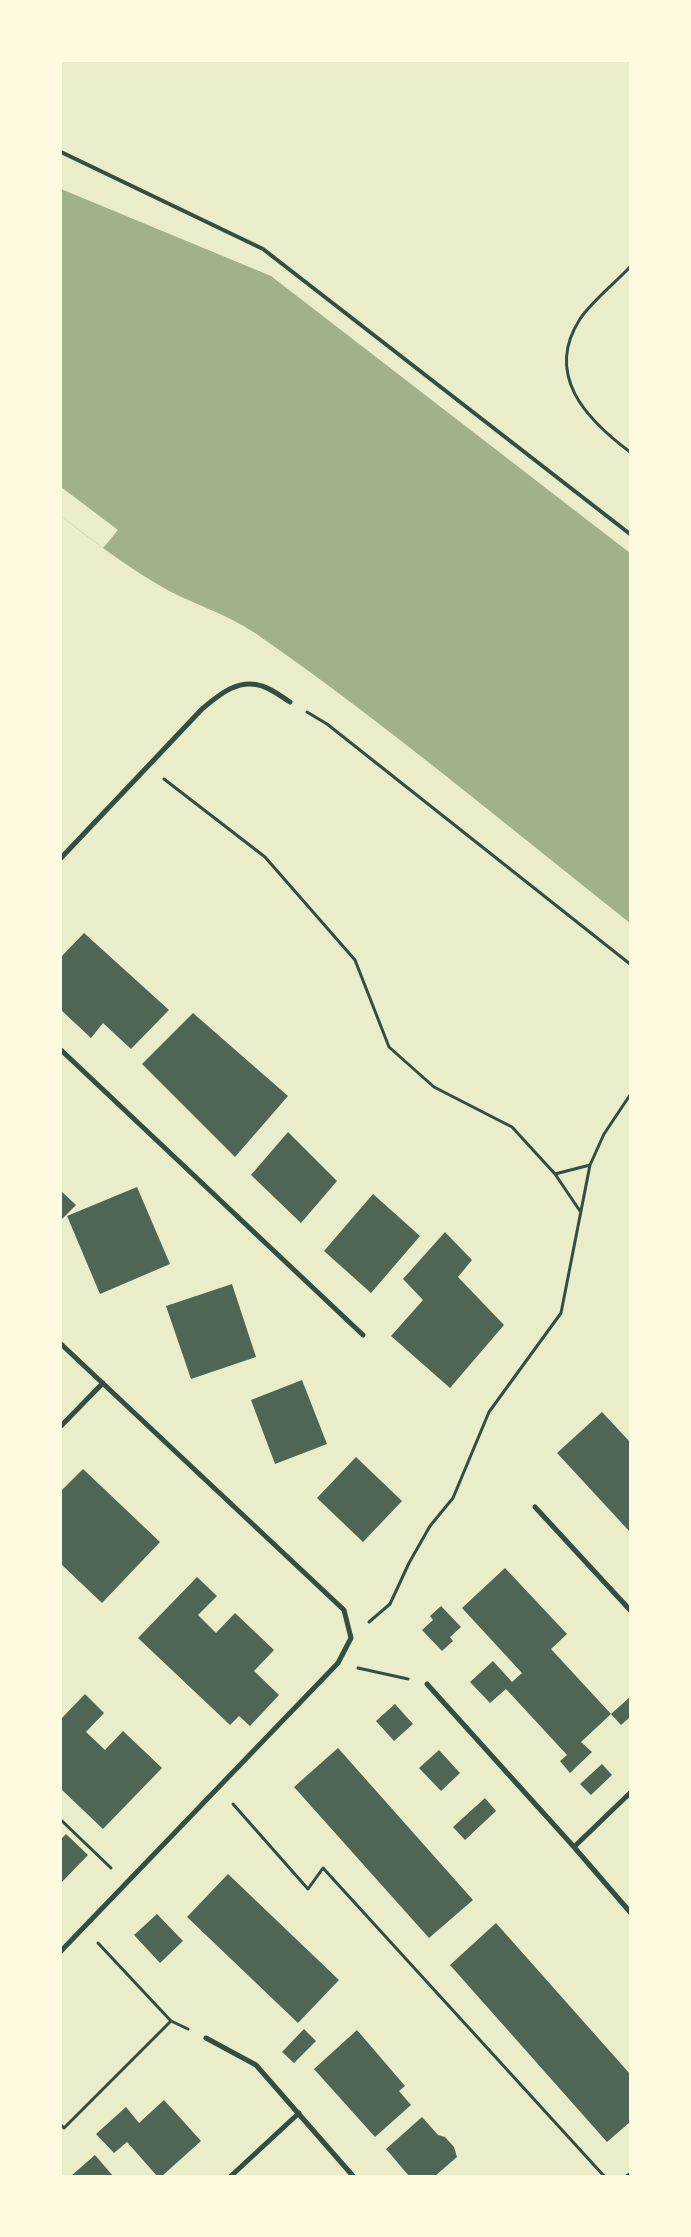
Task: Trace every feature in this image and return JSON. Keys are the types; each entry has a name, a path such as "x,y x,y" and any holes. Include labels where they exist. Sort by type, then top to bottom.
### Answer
{"street":[{"path":"61,858 202,709 222,693 240,684 262,686 290,702"},
{"path":"61,1050 363,1335"},
{"path":"61,1344 344,1610 351,1638 338,1663 217,1786 61,1951"},
{"path":"61,1426 102,1383"},
{"path":"535,1507 630,1610"},
{"path":"427,1684 630,1912"},
{"path":"574,1847 630,1793"},
{"path":"206,2038 256,2065 354,2176"},
{"path":"231,2176 300,2113"}],"lane":[{"path":"61,152 263,250 630,534"}],"path":[{"path":"630,267 580,318 566,346 568,378 579,404 630,452"},
{"path":"290,702 327,724 630,964"},
{"path":"148,766 265,856 355,960 389,1047 434,1088 512,1127 555,1174 580,1211"},
{"path":"351,1638 390,1604 408,1563 430,1526 453,1498 489,1412 561,1314 590,1165 604,1134 630,1095"},
{"path":"555,1174 590,1165"},
{"path":"338,1663 427,1684"},
{"path":"217,1786 308,1889 323,1868 604,2176"},
{"path":"61,1820 126,1883"},
{"path":"84,1928 171,2021 206,2038"},
{"path":"61,2125 64,2128 171,2021"}],"shaded area":[{"path":"61,189 271,276 630,553 630,923 398,738 303,667 243,626 169,591 144,576 108,552 61,516"}],"pier":[{"path":"61,487 118,530 103,548 61,516"}],"building":[{"path":"84,933 169,1010 131,1049 103,1023 91,1038 61,1010 61,957"},
{"path":"193,1013 288,1096 235,1157 142,1064"},
{"path":"288,1132 337,1181 301,1223 251,1175"},
{"path":"137,1187 170,1264 100,1294 67,1216"},
{"path":"61,1191 76,1205 61,1220"},
{"path":"373,1194 420,1236 371,1293 324,1251"},
{"path":"445,1232 472,1260 458,1277 504,1325 450,1388 391,1336 423,1300 403,1279"},
{"path":"232,1284 256,1357 191,1379 166,1306"},
{"path":"302,1380 327,1444 275,1464 251,1400"},
{"path":"602,1412 630,1442 630,1532 557,1453"},
{"path":"356,1457 402,1501 363,1542 317,1498"},
{"path":"83,1469 160,1542 102,1603 61,1564 61,1491"},
{"path":"505,1568 567,1634 551,1649 611,1714 581,1742 592,1752 570,1773 560,1761 567,1755 506,1689 490,1703 470,1682 493,1661 512,1682 522,1673 462,1608"},
{"path":"197,1577 217,1596 198,1615 216,1633 235,1613 274,1650 254,1671 279,1695 250,1726 239,1716 230,1725 138,1638"},
{"path":"441,1606 461,1627 450,1637 453,1641 442,1651 422,1630 433,1620 430,1616"},
{"path":"85,1694 104,1713 86,1732 105,1750 123,1731 162,1768 103,1829 61,1789 61,1719"},
{"path":"630,1697 630,1717 621,1725 611,1714"},
{"path":"395,1704 413,1724 394,1741 376,1721"},
{"path":"338,1748 473,1900 429,1938 294,1787"},
{"path":"439,1750 460,1773 441,1791 419,1768"},
{"path":"602,1764 612,1775 591,1795 580,1784"},
{"path":"485,1798 496,1811 465,1840 453,1827"},
{"path":"66,1834 88,1855 61,1883 61,1839"},
{"path":"228,1874 339,1980 298,2023 187,1917"},
{"path":"157,1914 183,1941 160,1963 134,1935"},
{"path":"496,1923 630,2074 630,2122 607,2142 450,1965"},
{"path":"304,2029 316,2041 294,2063 282,2052"},
{"path":"357,2030 405,2086 399,2091 411,2105 375,2137 314,2069"},
{"path":"164,2100 201,2141 162,2176 157,2176 127,2142 114,2153 96,2134 126,2107 139,2123"},
{"path":"422,2117 438,2135 445,2137 454,2147 457,2157 435,2176 409,2176 386,2149"},
{"path":"95,2155 113,2176 71,2176"}]}
